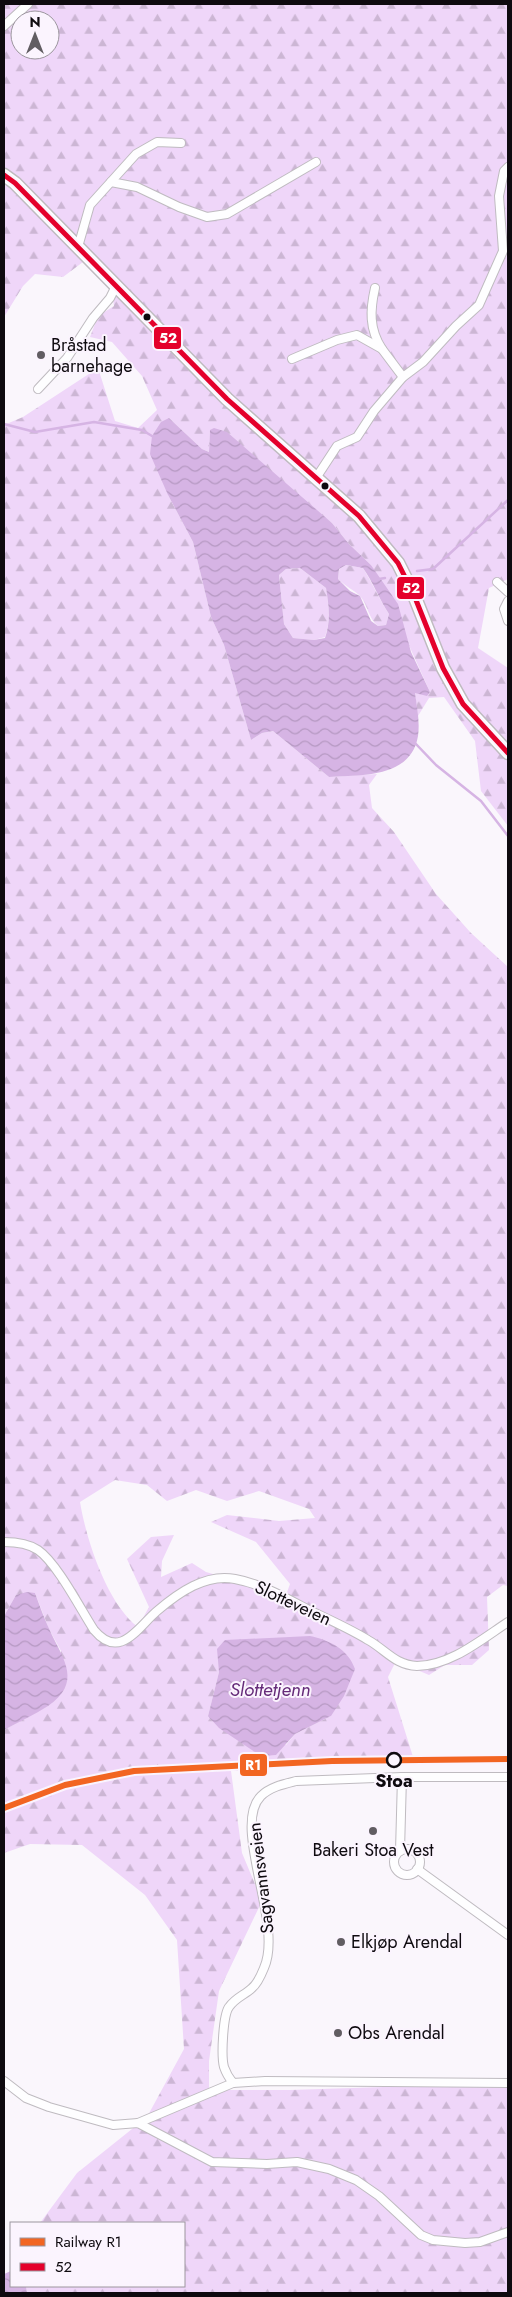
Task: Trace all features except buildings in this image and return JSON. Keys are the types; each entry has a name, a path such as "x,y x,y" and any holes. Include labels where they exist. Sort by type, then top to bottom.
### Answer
{"main road":[{"path":"4,175 15,183 227,399 359,516 398,563 414,595 443,668 463,704 508,753"}],"street":[{"path":"4,26 28,4"},
{"path":"78,247 90,205 136,154 157,142 180,143"},
{"path":"111,182 137,187 179,207 207,217 227,214 316,162"},
{"path":"316,478 337,446 357,437 374,411 403,377 423,362 456,326 479,305 503,251 498,196 504,171 508,167"},
{"path":"38,389 67,358 93,318 110,298 116,286"},
{"path":"374,288 370,317 373,329 382,349 403,377"},
{"path":"292,359 337,340 358,335 382,349"},
{"path":"497,582 508,592"},
{"path":"508,601 504,609 508,621"},
{"name":"Slotteveien","path":"4,1542 20,1544 39,1550 56,1572 94,1630 100,1637 114,1643 123,1642 136,1633 157,1611 194,1585 217,1578 233,1578 258,1584 370,1640 397,1662 407,1665 419,1666 436,1662 465,1650 508,1622"},
{"path":"400,1851 411,1850 417,1854 419,1862 417,1869 407,1874 397,1869 394,1862 400,1851 402,1777"},
{"name":"Sagvannsveien","path":"233,2083 227,2076 223,2063 227,2009 236,1998 253,1988 265,1967 268,1950 268,1926 254,1853 252,1820 254,1806 262,1795 279,1785 296,1781 402,1777 508,1777"},
{"path":"417,1869 508,1935"},
{"path":"4,2081 26,2098 49,2107 113,2125 138,2123 233,2083 265,2081 508,2083"},
{"path":"138,2123 212,2162 267,2164 297,2162 329,2169 356,2180 380,2196 421,2235 433,2240 465,2243 480,2242 508,2232"}],"green space":[{"path":"4,4 508,4 508,579 489,588 478,648 508,668 508,826 481,791 475,741 444,697 429,698 418,716 415,693 430,692 371,565 349,544 332,523 210,430 209,452 202,449 169,418 168,495 193,542 211,617 224,645 251,740 262,733 273,731 329,777 377,774 369,785 372,808 394,832 436,894 471,933 508,967 508,1586 503,1585 487,1597 489,1650 472,1665 445,1665 429,1675 396,1661 388,1677 414,1760 394,1759 231,1771 242,1853 262,1901 219,1991 209,2061 209,2090 290,2090 508,2083 508,2293 27,2293 26,2287 185,2287 185,2222 41,2222 77,2173 147,2117 184,2049 177,1940 145,1895 82,1845 30,1844 4,1853 4,1730 49,1705 61,1651 49,1629 35,1593 16,1595 4,1616 4,425 23,417 98,368 115,421 138,428 157,410 142,376 112,342 90,337 98,316 114,306 111,286 87,259 63,277 35,274 23,286 4,317","holes":["115,1480 147,1485 167,1501 196,1490 227,1501 259,1491 309,1509 315,1518 279,1521 227,1515 211,1522 256,1542 290,1584 286,1595 206,1572 192,1563 161,1577 162,1561 174,1535 151,1537 127,1559 149,1607 138,1627 127,1617 117,1603 100,1570 87,1534 80,1502","219,1672 331,1716 295,1734 286,1745 208,1716"]},
{"path":"346,565 363,568 389,614 386,625 378,626 372,619 360,596 338,579 339,569"},
{"path":"300,568 326,588 329,613 325,637 314,640 293,638 284,624 279,575 286,569"}],"water":[{"path":"169,418 202,449 209,452 210,430 214,428 227,432 332,523 349,544 371,565 398,604 411,652 430,692 427,696 415,693 419,731 414,750 406,760 383,772 329,777 273,731 262,733 251,740 224,645 211,617 193,542 168,495 150,454 152,436 161,422","holes":["346,565 363,568 389,614 386,625 378,626 371,621 360,596 350,591 338,579 339,569","300,568 326,588 329,613 325,638 314,640 293,638 284,624 279,575 286,569"]},
{"path":"27,1592 35,1593 65,1662 67,1680 65,1689 48,1706 4,1730 4,1616 16,1595"},
{"name":"Slottetjenn","path":"310,1636 331,1643 343,1651 355,1669 344,1696 331,1716 295,1734 276,1755 261,1756 219,1728 208,1716 219,1672 217,1649 225,1640"},
{"path":"10,2271 10,2287 26,2287 27,2293 4,2293 4,2274"}],"waterway":[{"path":"4,424 35,432 94,422 142,430 152,436"},
{"path":"417,571 433,569 508,500"},
{"path":"379,579 385,578"},
{"path":"415,743 436,765 481,801 508,836"}],"rail line":[{"name":"R1","path":"4,1808 65,1785 134,1771 332,1761 508,1759"}],"transit line":[{"name":"52","path":"4,175 15,183 227,399 359,516 398,563 414,595 443,668 463,704 508,753"}],"place":[{"name":"Bråstad barnehage","path":"41,355"},
{"name":"Stoa","path":"394,1760"},
{"name":"Bakeri Stoa Vest","path":"373,1831"},
{"name":"Elkjøp Arendal","path":"341,1942"},
{"name":"Obs Arendal","path":"338,2033"}]}
